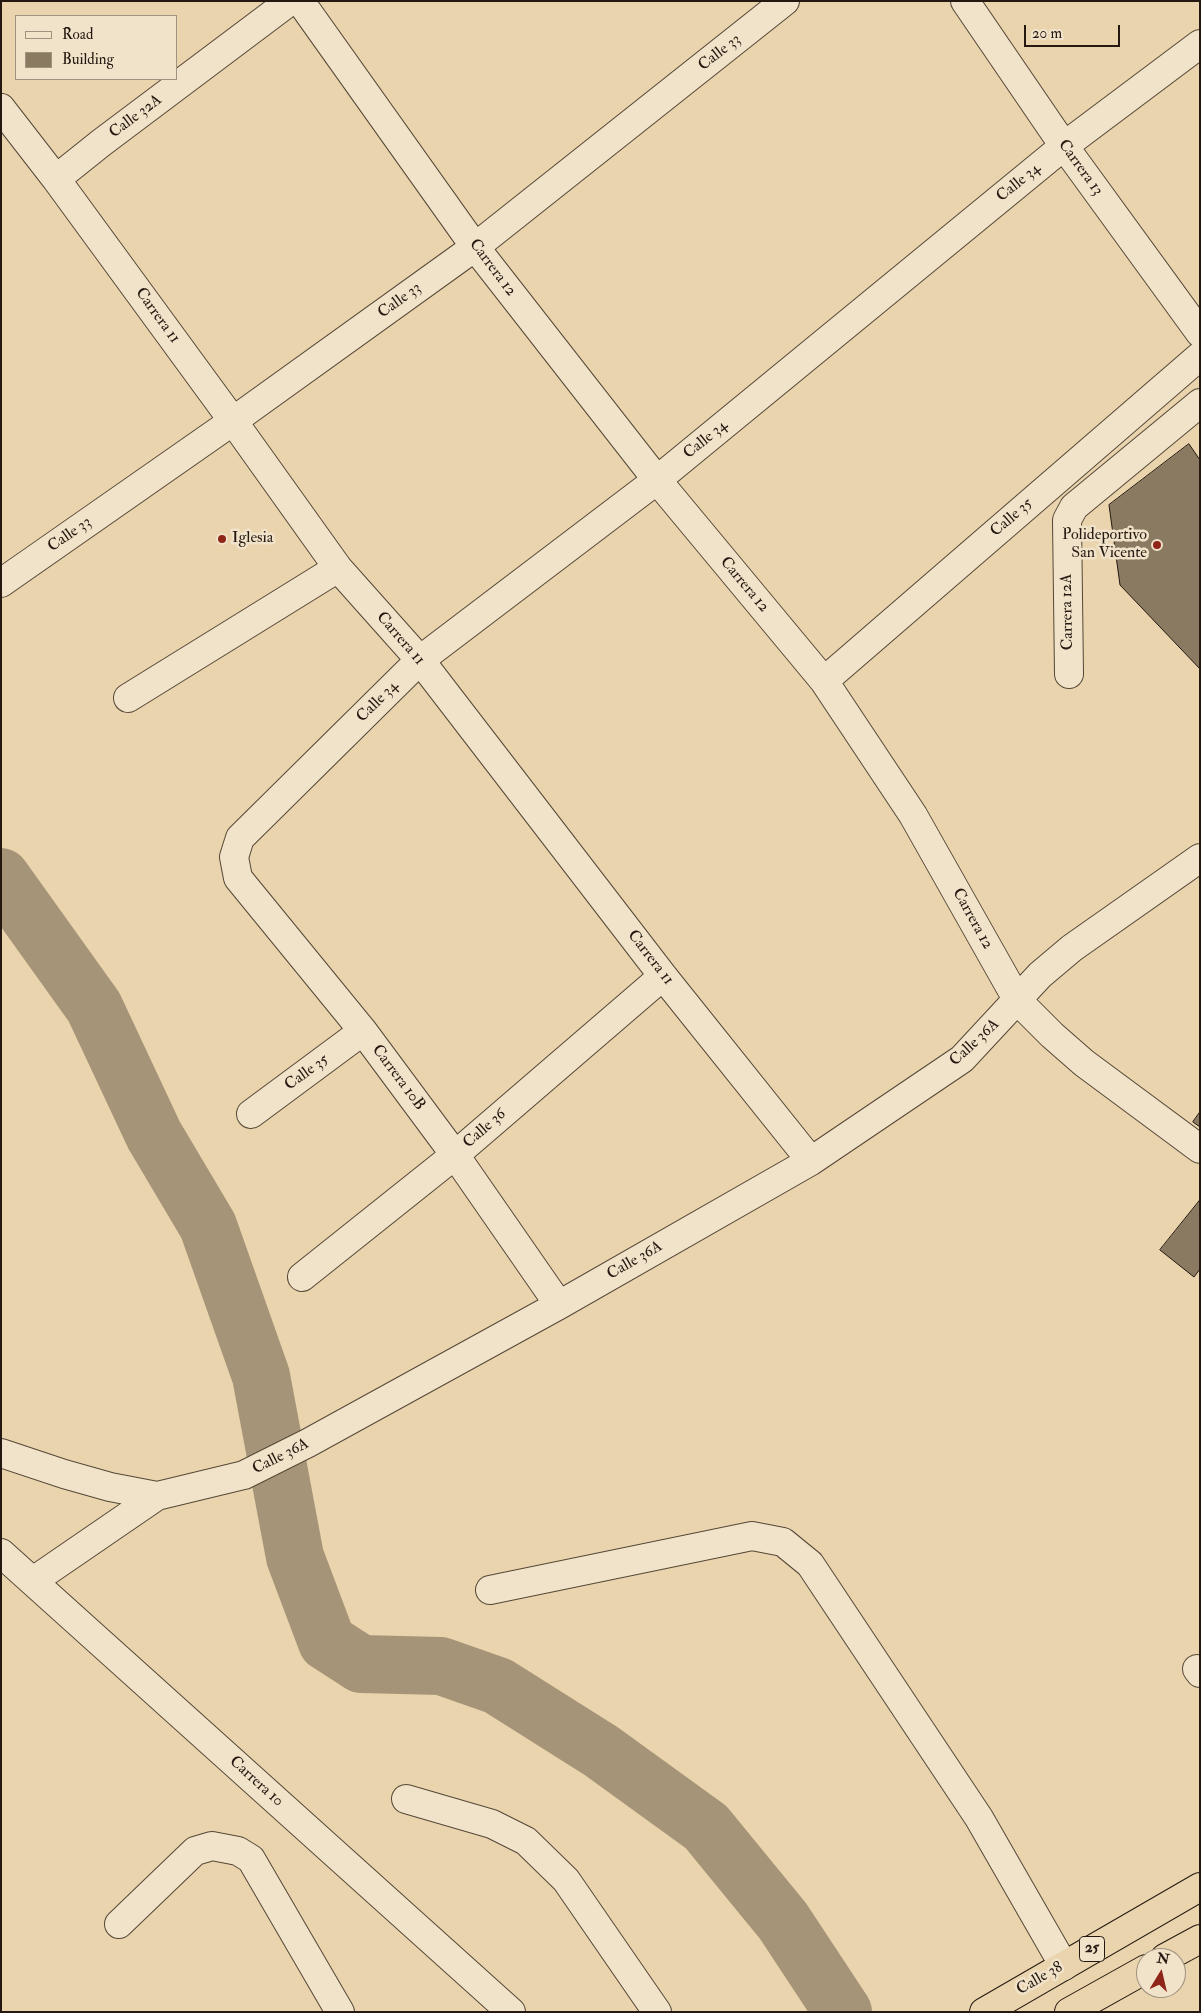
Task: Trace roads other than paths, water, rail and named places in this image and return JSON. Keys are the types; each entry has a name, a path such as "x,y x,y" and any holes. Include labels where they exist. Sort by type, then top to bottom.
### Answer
{"highway":[{"name":"Calle 38","path":"984,2012 1200,1887"},
{"path":"1183,1948 1200,1939"},
{"path":"1069,2012 1136,1975"}],"street":[{"name":"Calle 32A","path":"56,179 290,1"},
{"name":"Carrera 12","path":"300,1 475,247 657,480 824,681 913,815 1018,1001 1052,1035 1084,1063 1200,1149"},
{"name":"Calle 33","path":"1,583 234,421 475,247 786,1"},
{"name":"Carrera 13","path":"964,1 1064,146 1200,333"},
{"name":"Calle 34","path":"234,857 240,838 420,660 657,480 1064,146 1200,44"},
{"name":"Carrera 11","path":"1,108 56,179 234,421 338,568 420,660 663,976 811,1161"},
{"name":"Calle 35","path":"824,681 1200,356"},
{"name":"Carrera 12A","path":"1069,674 1067,520 1074,507 1200,403"},
{"path":"128,698 338,568"},
{"name":"Carrera 10B","path":"234,857 238,878 363,1032 455,1155 559,1305"},
{"name":"Calle 36A","path":"1,1453 74,1477 157,1496 244,1475 308,1443 559,1305 811,1161 962,1059 1018,1001 1040,975 1072,948 1200,858"},
{"name":"Calle 36","path":"302,1277 455,1155 663,976"},
{"name":"Calle 35","path":"251,1114 363,1032"},
{"path":"33,1581 157,1496"},
{"path":"490,1590 752,1536 783,1542 810,1564 979,1818 1064,1966"},
{"name":"Carrera 10","path":"1,1553 511,2012"},
{"path":"406,1799 492,1824 526,1841 566,1880 657,2012"},
{"path":"119,1924 195,1851 212,1846 238,1850 251,1859 340,2012"}],"waterway":[{"path":"1,877 94,1007 154,1135 208,1226 261,1376 295,1557 327,1642 361,1664 441,1666 498,1686 601,1751 706,1827 783,1921 843,2012"}],"place":[{"name":"Iglesia","path":"222,539"},
{"name":"Polideportivo San Vicente","path":"1157,545"}]}
